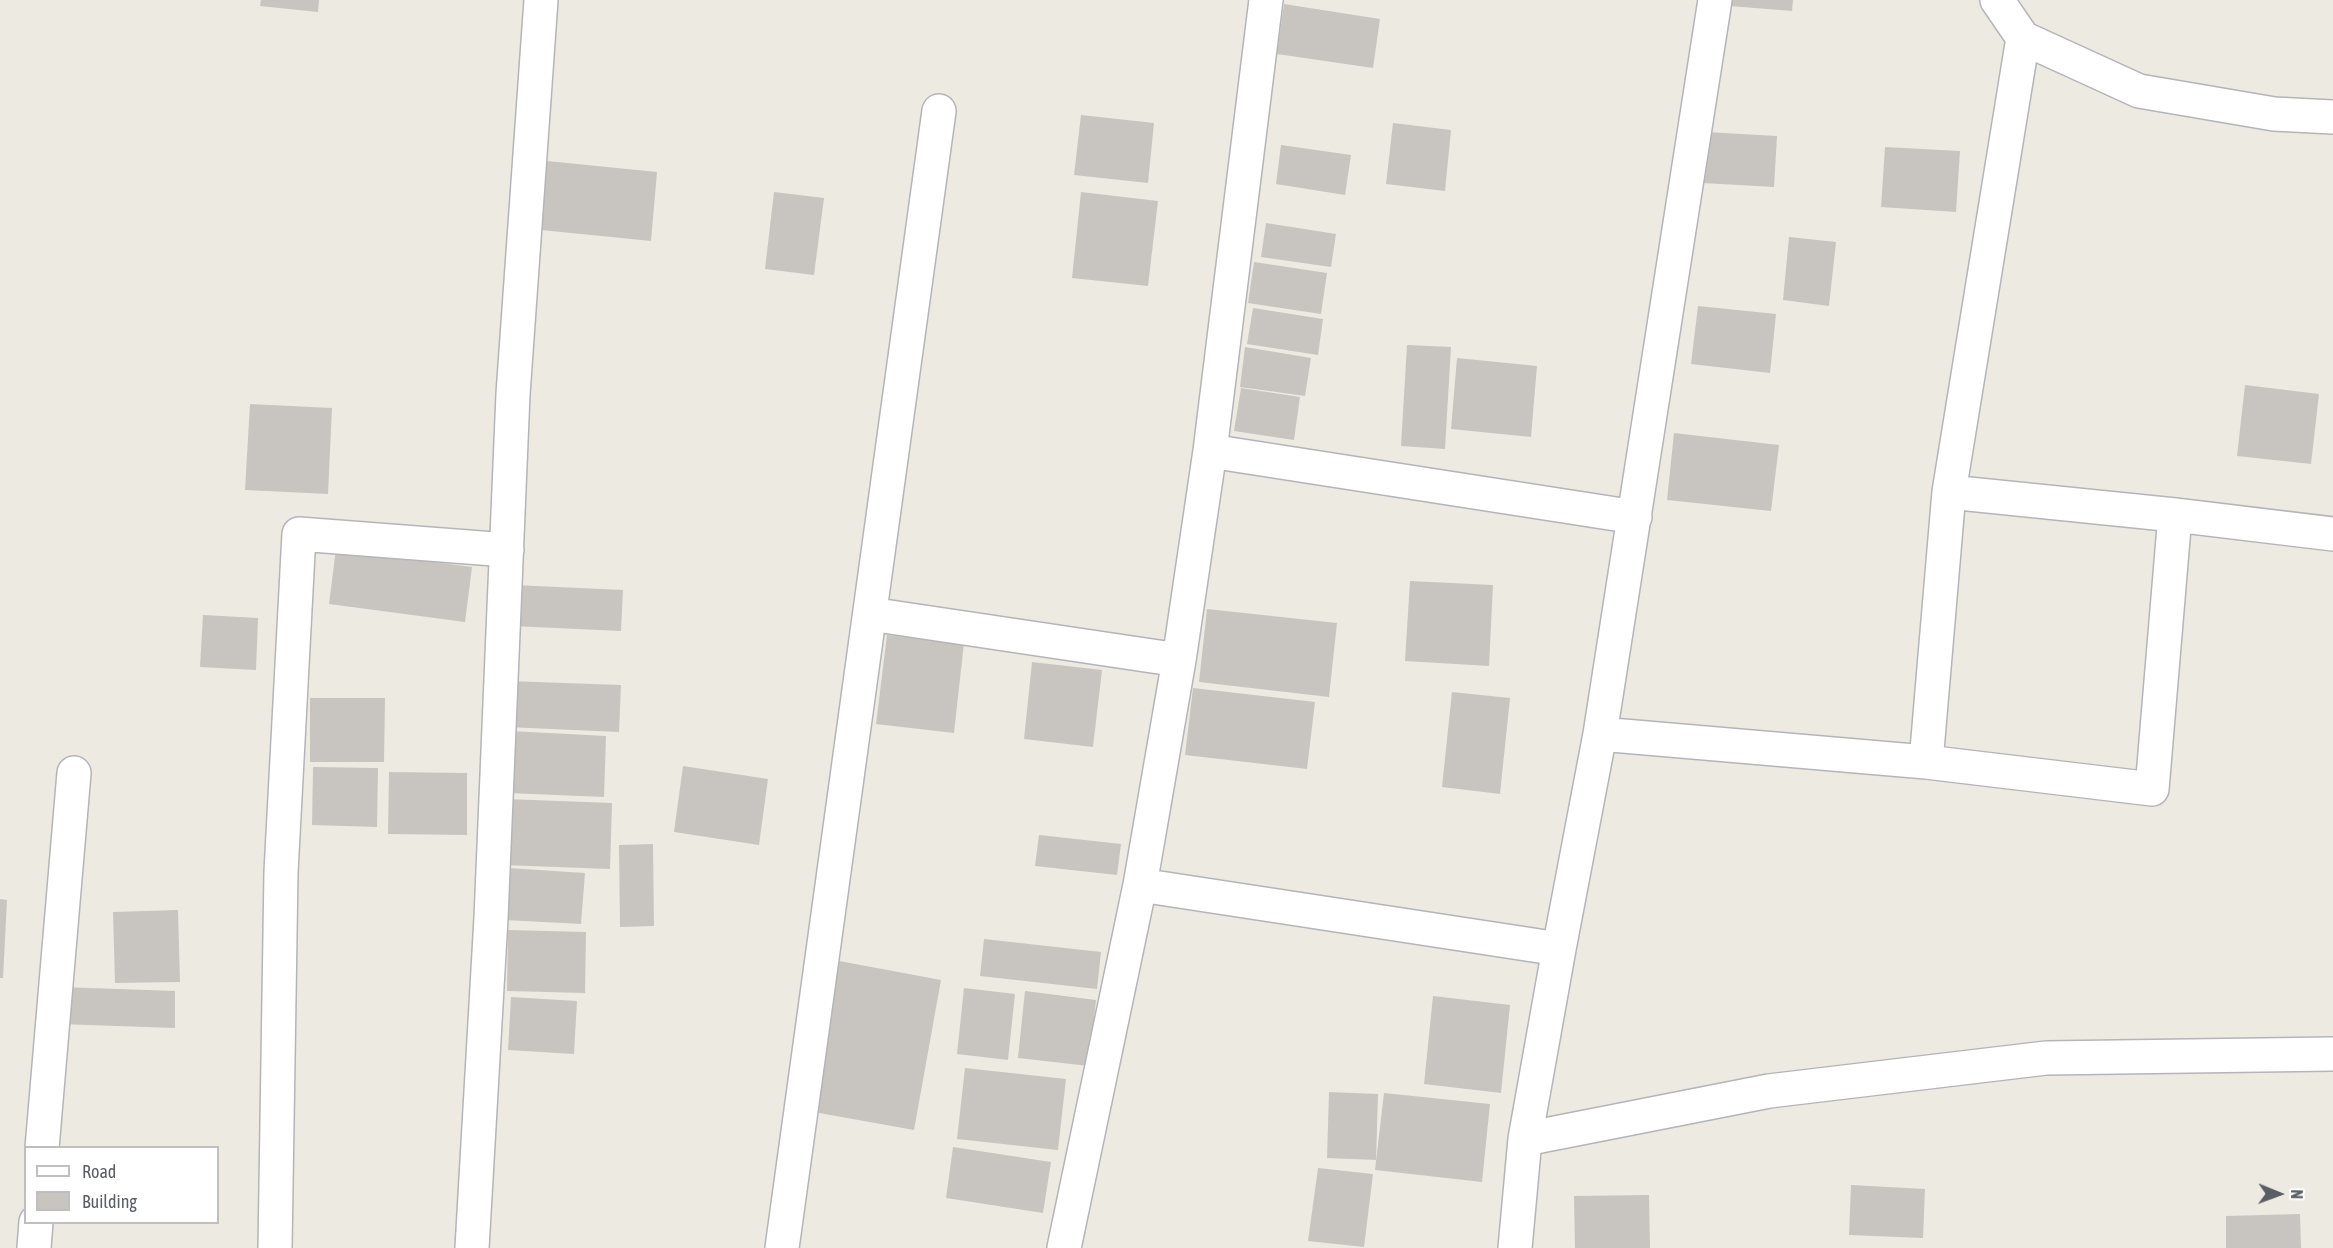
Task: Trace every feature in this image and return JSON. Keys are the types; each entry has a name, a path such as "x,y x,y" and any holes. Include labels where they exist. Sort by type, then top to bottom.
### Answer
{"street":[{"path":"472,1248 492,906 513,394 541,0"},
{"path":"1064,1248 1140,885 1179,660 1210,451 1266,0"},
{"path":"1515,1248 1525,1139 1600,734 1715,0"},
{"path":"1997,0 2023,38 2139,91 2274,114 2333,117"},
{"path":"1926,762 1949,492 2023,38"},
{"path":"782,1248 939,111"},
{"path":"1210,451 1635,517"},
{"path":"1949,492 2175,514 2333,534"},
{"path":"1600,734 1926,762 2152,789 2175,514"},
{"path":"275,1248 281,872 299,534 507,550"},
{"path":"870,614 1179,660"},
{"path":"42,1146 74,773"},
{"path":"1140,885 1559,949"},
{"path":"1525,1139 1769,1091 2046,1059 2333,1054"},
{"path":"33,1248 36,1224"}],"building":[{"path":"261,0 319,0 318,12 260,6"},
{"path":"1731,0 1793,0 1792,11 1730,6"},
{"path":"1284,4 1380,19 1373,68 1277,54"},
{"path":"1081,115 1154,123 1148,183 1074,175"},
{"path":"1393,123 1451,130 1445,191 1386,184"},
{"path":"1706,132 1777,136 1774,187 1703,183"},
{"path":"1281,145 1351,155 1345,195 1276,184"},
{"path":"1885,147 1960,151 1956,212 1881,207"},
{"path":"547,161 657,172 651,241 541,230"},
{"path":"774,192 824,198 814,275 765,269"},
{"path":"1081,192 1158,201 1148,286 1072,278"},
{"path":"1266,223 1336,234 1331,267 1261,257"},
{"path":"1789,237 1836,242 1829,306 1783,300"},
{"path":"1254,262 1327,273 1321,314 1248,303"},
{"path":"1698,306 1776,314 1770,373 1691,364"},
{"path":"1253,308 1323,319 1318,355 1247,344"},
{"path":"1407,345 1451,347 1445,449 1401,446"},
{"path":"1245,347 1311,358 1305,396 1240,387"},
{"path":"1457,358 1537,366 1531,437 1451,429"},
{"path":"2245,385 2319,394 2311,464 2237,456"},
{"path":"1241,388 1300,397 1294,440 1234,431"},
{"path":"250,404 332,408 328,494 245,490"},
{"path":"1674,433 1779,445 1771,511 1667,500"},
{"path":"336,549 472,567 465,622 329,604"},
{"path":"1410,581 1493,585 1489,666 1405,661"},
{"path":"514,585 623,590 621,631 512,626"},
{"path":"1207,609 1337,623 1329,697 1199,682"},
{"path":"203,615 258,618 256,670 200,667"},
{"path":"887,635 964,643 954,733 876,724"},
{"path":"1032,662 1102,670 1093,747 1024,739"},
{"path":"508,681 621,685 619,732 506,727"},
{"path":"1193,688 1315,702 1307,769 1185,755"},
{"path":"1452,692 1510,698 1500,794 1442,787"},
{"path":"310,698 385,698 384,762 310,762"},
{"path":"511,731 606,736 604,797 508,793"},
{"path":"683,766 768,779 759,845 674,832"},
{"path":"313,767 378,768 377,827 312,825"},
{"path":"389,772 467,773 467,835 388,834"},
{"path":"506,799 612,803 610,869 503,865"},
{"path":"1039,835 1121,844 1117,875 1035,866"},
{"path":"653,844 654,926 620,927 619,845"},
{"path":"508,868 585,873 581,924 505,920"},
{"path":"0,899 7,900 3,978 0,978"},
{"path":"178,910 180,982 115,983 113,912"},
{"path":"508,930 586,932 585,993 507,991"},
{"path":"984,939 1101,952 1097,989 980,976"},
{"path":"834,960 941,980 914,1130 808,1111"},
{"path":"61,987 175,991 175,1028 60,1024"},
{"path":"964,988 1015,994 1008,1060 957,1054"},
{"path":"1025,991 1096,1000 1089,1066 1018,1058"},
{"path":"1433,996 1510,1005 1501,1093 1424,1084"},
{"path":"511,997 577,1001 574,1054 508,1050"},
{"path":"965,1068 1066,1079 1058,1150 957,1139"},
{"path":"1329,1092 1378,1094 1376,1160 1327,1158"},
{"path":"1384,1093 1490,1104 1482,1182 1375,1170"},
{"path":"953,1147 1051,1162 1043,1213 946,1198"},
{"path":"1318,1168 1373,1174 1364,1247 1308,1241"},
{"path":"1851,1185 1925,1189 1923,1238 1849,1235"},
{"path":"1649,1195 1650,1248 1575,1248 1574,1196"},
{"path":"2300,1214 2301,1248 2226,1248 2226,1216"}]}
